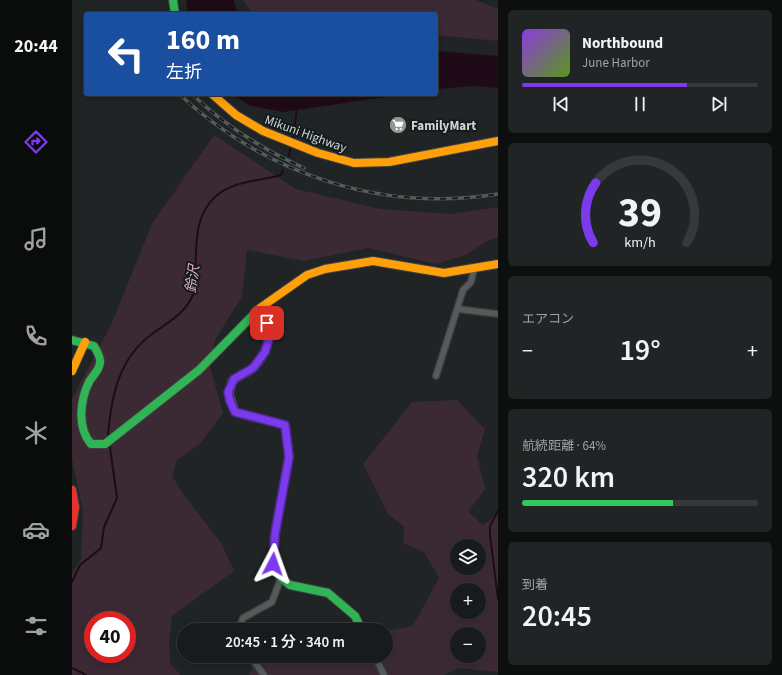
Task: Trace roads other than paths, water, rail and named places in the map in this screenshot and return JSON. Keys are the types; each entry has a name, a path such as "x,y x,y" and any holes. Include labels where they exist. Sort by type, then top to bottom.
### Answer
{"main road":[{"path":"173,0 175,12"},
{"name":"Mikuni Highway","path":"214,96 229,111 253,126 316,153 353,163 388,162 498,142"},
{"path":"72,340 85,342 94,346 100,363 89,383 84,401 84,436 91,444 105,444 198,370 257,310 306,275 325,269 373,261 444,273 498,264"},
{"path":"257,310 271,332 265,352 253,368 234,379 228,392 235,412 285,425 289,457 275,534 273,564 281,578 290,585 328,592 355,616 358,623"},
{"path":"72,371 85,342"},
{"path":"72,490 75,507 72,526"}],"street":[{"path":"436,376 463,290 471,282 474,269"},
{"path":"458,309 498,314"},
{"path":"241,623 243,618 272,602 281,578"},
{"path":"255,663 264,675"},
{"path":"378,663 384,675"}],"waterway":[{"name":"鈴沢","path":"293,137 297,109"},
{"name":"鈴沢","path":"289,156 290,149"},
{"name":"鈴沢","path":"108,436 109,421 115,392 124,366 141,344 152,334 170,322 185,308 193,295 195,284 196,243 200,223 208,205 215,197 229,188 246,182 281,175 283,170"},
{"name":"鈴沢","path":"72,582 80,565 101,548 104,527 117,498 110,447"},
{"path":"498,511 490,526 498,599"},
{"name":"鈴沢","path":"72,668 86,675"}],"railway":[{"path":"181,96 213,122 249,146 287,166 327,181 368,192 411,198 454,198 498,194"},
{"path":"194,96 245,136 273,153 304,168"}],"place":[{"name":"FamilyMart","path":"398,125"}]}
